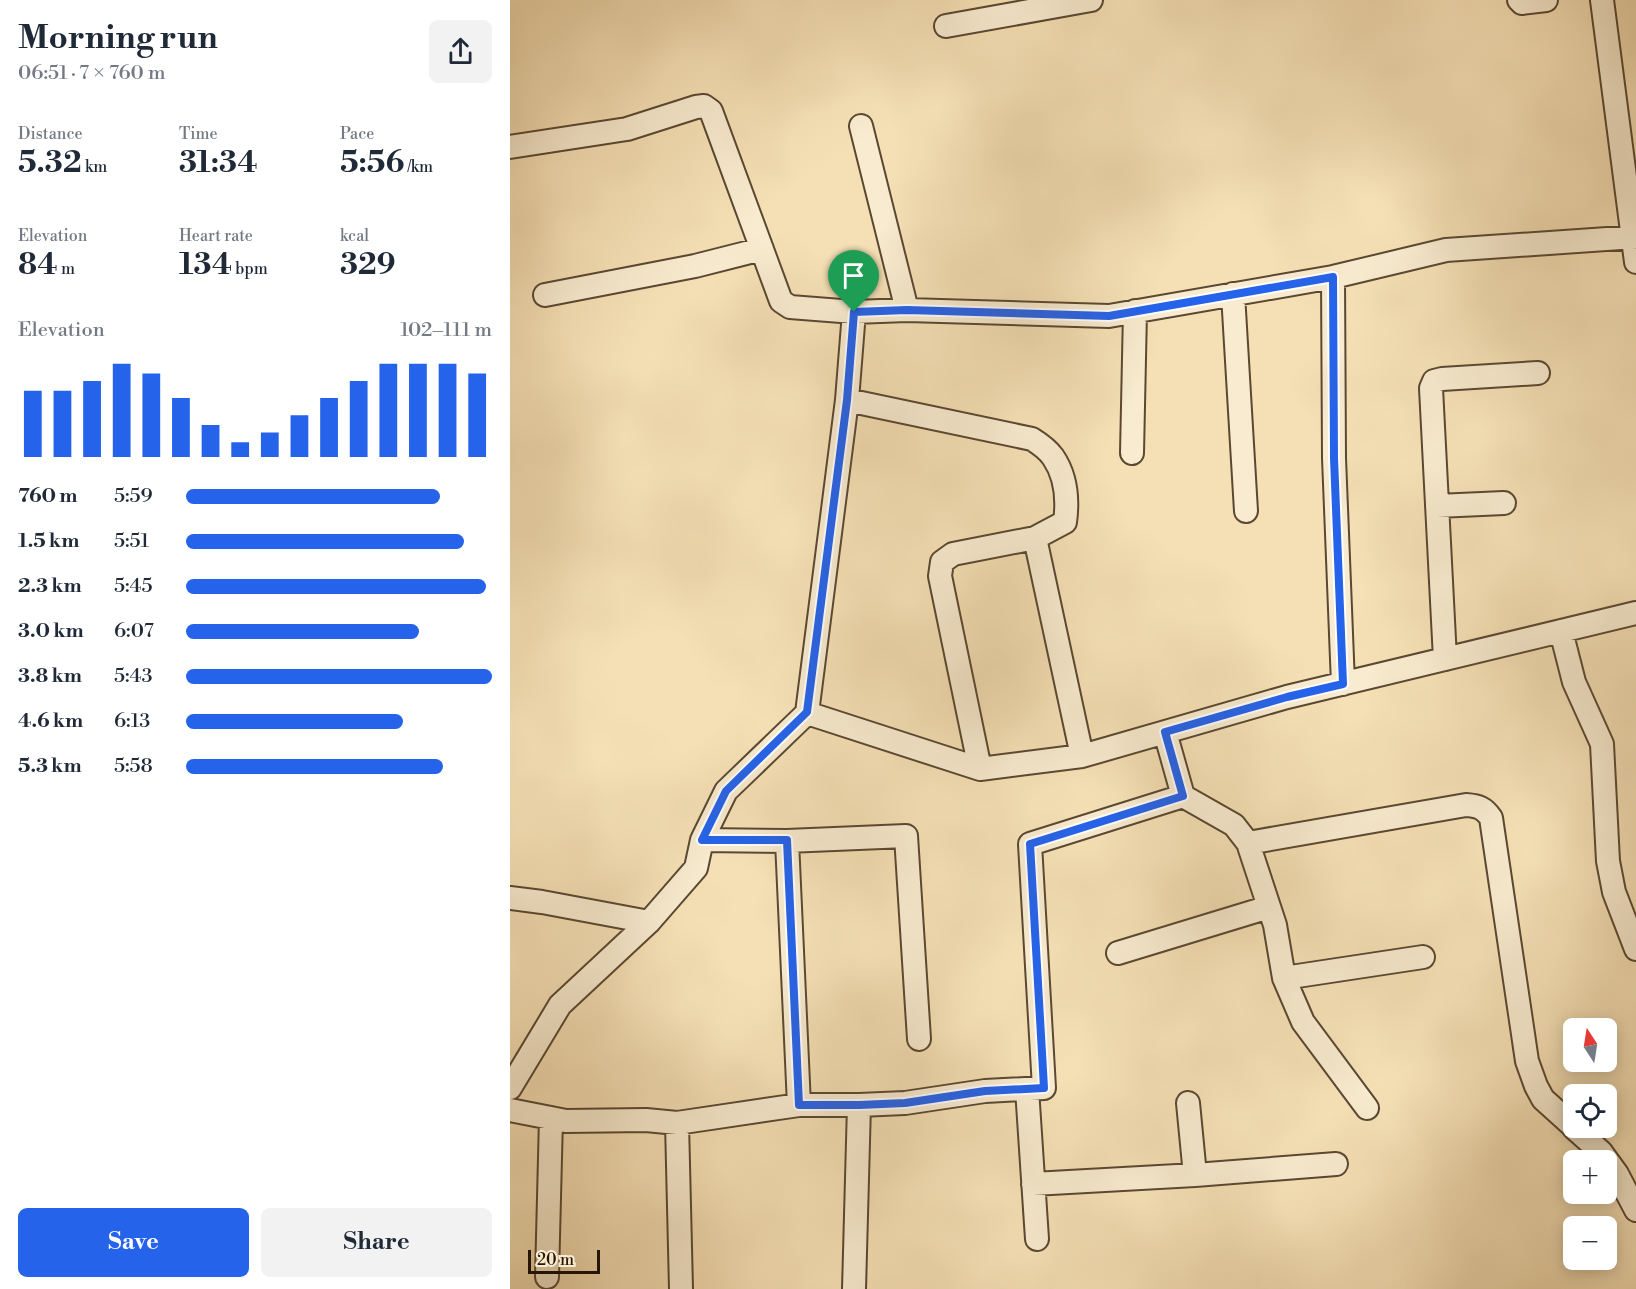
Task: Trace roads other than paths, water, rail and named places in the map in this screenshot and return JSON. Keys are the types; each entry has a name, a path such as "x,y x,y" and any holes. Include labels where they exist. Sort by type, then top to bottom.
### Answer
{"street":[{"path":"946,26 1091,0"},
{"path":"1519,0 1522,3 1546,0"},
{"path":"1602,0 1636,262"},
{"path":"510,147 627,129 696,106 704,106 711,111 781,301 790,308 854,312 907,310 1109,316 1333,277 1446,250 1634,237"},
{"path":"861,126 907,310"},
{"path":"545,295 695,266 762,249"},
{"path":"1333,277 1334,458 1343,684"},
{"path":"1233,294 1246,511"},
{"path":"1132,453 1135,311"},
{"path":"510,1088 560,1005 649,922 696,868 702,840 726,791 807,712 847,400 854,312"},
{"path":"1445,659 1431,388 1434,381 1442,379 1538,373"},
{"path":"847,400 1032,439 1054,458 1064,482 1067,506 1065,522 1035,538 953,554 942,562 940,576 980,769"},
{"path":"1437,506 1504,503"},
{"path":"1035,538 1082,756"},
{"path":"807,712 980,769 1082,756 1287,697 1636,613"},
{"path":"1561,631 1574,682 1602,744 1608,861 1614,892 1636,949"},
{"path":"1165,732 1183,796 1234,825 1248,843 1275,925 1284,978 1303,1022 1367,1108"},
{"path":"510,1110 566,1121 646,1120 677,1123 799,1105 905,1103 985,1091 1044,1088 1030,844 1183,796"},
{"path":"1248,843 1466,805 1485,809 1491,818 1527,1061 1543,1099 1563,1118"},
{"path":"702,840 906,836 919,1039"},
{"path":"787,840 799,1105"},
{"path":"510,898 649,922"},
{"path":"1118,953 1269,907"},
{"path":"1284,978 1423,957"},
{"path":"1027,1089 1037,1239"},
{"path":"1188,1103 1195,1175"},
{"path":"854,1289 859,1105"},
{"path":"547,1277 551,1118"},
{"path":"677,1123 681,1289"},
{"path":"1585,1138 1600,1152 1617,1174 1636,1210"},
{"path":"1034,1184 1336,1164"}]}
